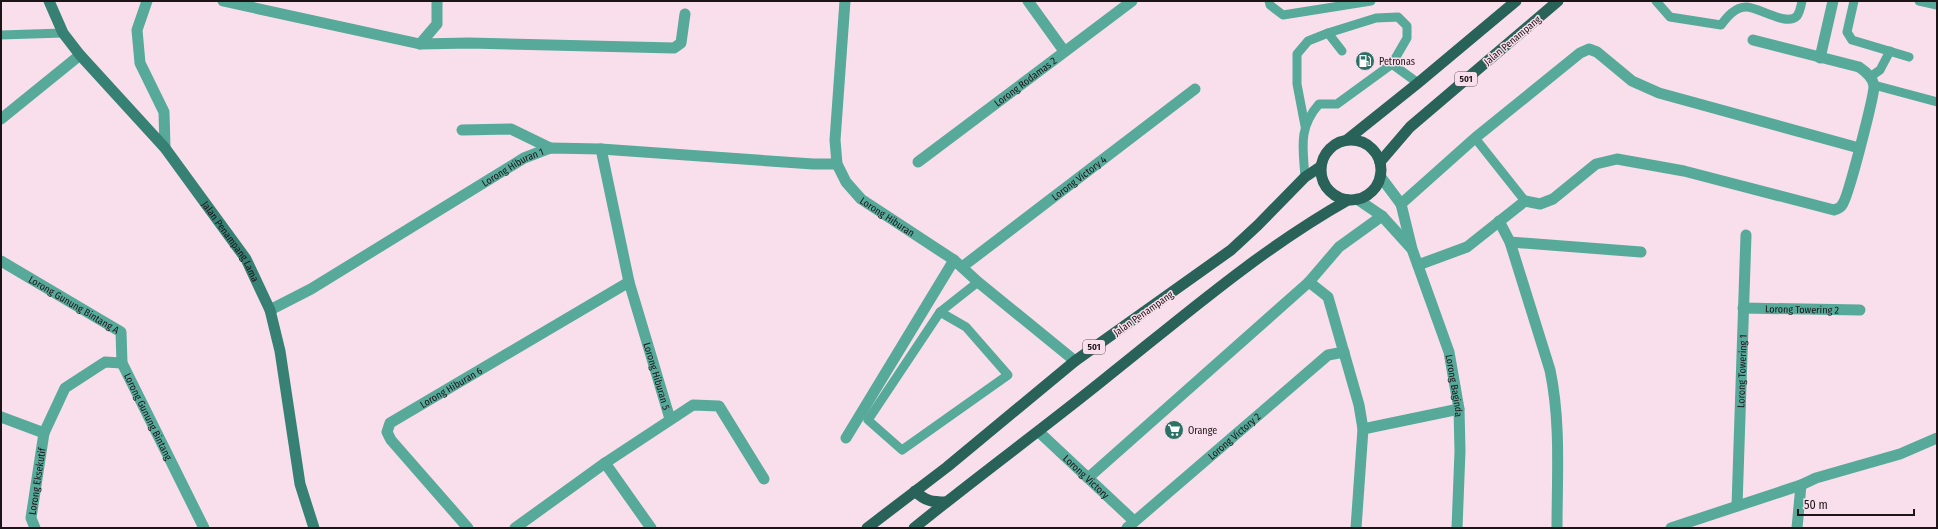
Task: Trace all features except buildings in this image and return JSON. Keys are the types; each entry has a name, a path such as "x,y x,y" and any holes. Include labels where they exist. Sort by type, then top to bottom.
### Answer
{"main road":[{"name":"Jalan Penampang Lama","path":"49,1 63,33 80,56 165,148 246,259 270,310 280,351 300,484 314,528"},
{"name":"501","path":"1348,139 1516,1"},
{"name":"Jalan Penampang","path":"1380,162 1410,127 1558,1"},
{"path":"914,528 1039,432 1227,282 1307,223 1353,200 1368,195 1376,187 1380,176 1380,162 1374,150 1362,142 1348,139 1335,144 1325,154 1320,167 1322,179 1328,189 1337,197 1353,200"},
{"name":"Jalan Penampang","path":"867,528 1075,361 1231,250 1305,177 1320,167"},
{"path":"915,491 923,499 929,502 946,502"}],"street":[{"path":"147,1 137,30 140,63 164,112 165,148"},
{"path":"223,1 240,3 420,44 469,43 674,48 681,43 685,14"},
{"path":"420,44 437,24 437,1"},
{"name":"Lorong Hiburan","path":"845,1 835,140 837,164 846,182 861,199 958,264 1075,361"},
{"path":"1028,1 1064,51"},
{"name":"Lorong Rodamas 2","path":"918,162 1132,1"},
{"path":"1820,58 1833,1"},
{"path":"1418,265 1467,247 1525,200 1540,204 1553,199 1596,164 1617,159 1684,171 1834,210 1842,206 1847,195 1860,148 1872,81 1868,73 1859,67 1753,40"},
{"path":"1401,204 1475,138 1580,53 1589,49 1597,52 1632,81 1658,93 1860,148"},
{"path":"1,119 80,56"},
{"name":"Lorong Victory 4","path":"958,264 1195,89"},
{"path":"462,130 511,129 550,148"},
{"name":"Lorong Hiburan 1","path":"270,310 311,290 524,158 550,148 601,149 813,164 837,164"},
{"name":"Lorong Hiburan 5","path":"515,528 605,463 670,419 628,282 601,149"},
{"name":"Lorong Baginda","path":"1380,176 1401,204 1412,249 1449,352 1459,409 1460,452 1457,528"},
{"name":"Lorong Baginda","path":"1353,200 1382,216 1412,249"},
{"path":"1088,478 1309,282 1339,247 1382,216"},
{"path":"1499,221 1510,242 1550,370 1554,389 1557,416 1557,528"},
{"name":"Lorong Towering 1","path":"1737,506 1746,235"},
{"path":"1510,242 1641,252"},
{"name":"Lorong Gunung Bintang A","path":"1,261 121,332 122,363"},
{"path":"846,438 958,264"},
{"name":"Lorong Hiburan 6","path":"468,528 391,440 387,432 390,423 628,282"},
{"path":"1309,282 1328,297 1359,405 1363,429 1356,528"},
{"name":"Lorong Towering 2","path":"1743,308 1860,310"},
{"name":"Lorong Victory 2","path":"1131,525 1328,355 1344,352"},
{"name":"Lorong Gunung Bintang","path":"44,433 65,388 105,362 122,363 204,528"},
{"path":"670,419 694,405 719,406 764,479"},
{"path":"1363,429 1459,409"},
{"path":"1,417 44,433"},
{"name":"Lorong Victory","path":"1039,432 1088,478 1131,525"},
{"name":"Lorong Eksekutif","path":"35,528 31,518 44,433"},
{"path":"1671,528 1801,485 1816,478 1900,454 1937,438"},
{"path":"605,463 651,528"},
{"path":"1797,528 1801,485"}],"lane":[{"path":"1269,1 1270,5 1282,15 1371,1"},
{"path":"1656,1 1670,17 1722,25 1728,15 1746,7 1788,20 1795,18 1798,14 1802,1"},
{"path":"1854,1 1847,32 1848,36 1852,40 1890,50 1909,57"},
{"path":"1919,1 1937,5"},
{"path":"1305,126 1297,84 1297,54 1308,41 1376,18 1398,17 1407,26 1407,38 1392,64 1365,80 1337,104 1319,104 1309,116 1305,126 1303,144 1305,177"},
{"path":"1,35 63,33"},
{"path":"1328,33 1342,51"},
{"path":"1890,50 1880,70 1872,81 1937,102"},
{"path":"1392,64 1418,83"},
{"path":"1475,138 1525,200"},
{"path":"940,312 966,327 1008,375 902,450 868,420 940,312 978,282"}],"place":[{"name":"Petronas","path":"1365,61"},
{"name":"Orange","path":"1174,430"}]}
